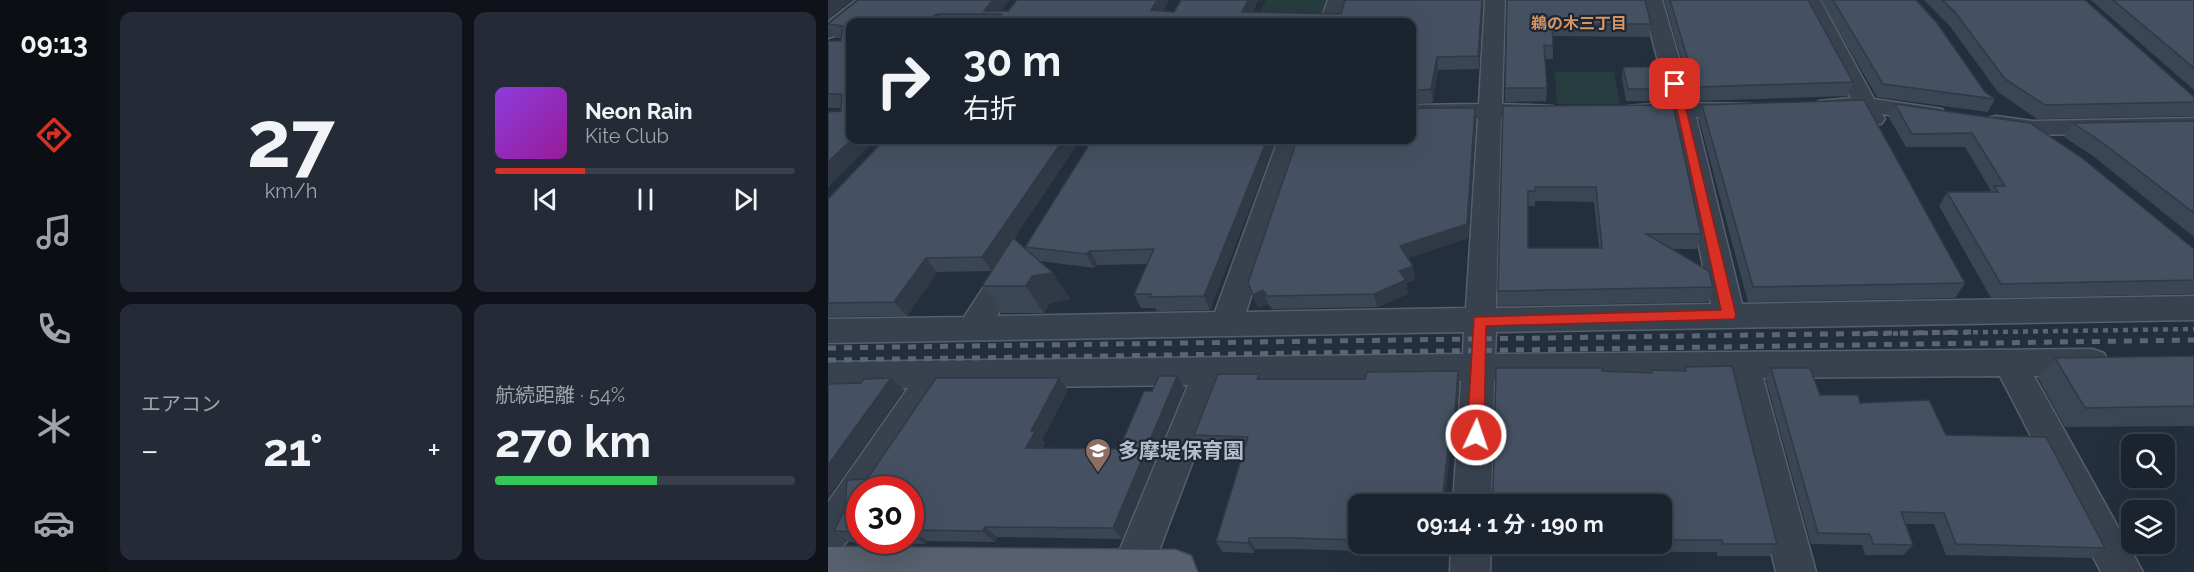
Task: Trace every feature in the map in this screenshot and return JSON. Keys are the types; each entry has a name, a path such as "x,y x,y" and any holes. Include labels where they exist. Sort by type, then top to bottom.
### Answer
{"main road":[{"path":"828,569 1175,572"}],"street":[{"path":"853,18 868,0"},
{"path":"1331,18 1338,0"},
{"path":"1473,494 1495,0"},
{"path":"1652,0 1682,110 1729,315"},
{"path":"1810,0 1882,136"},
{"path":"832,42 846,26"},
{"path":"1808,107 1866,105 1973,112 2033,128 2194,125"},
{"path":"1615,111 1761,108"},
{"path":"1416,112 1569,111"},
{"path":"2033,128 2066,152"},
{"path":"1226,324 1289,144"},
{"path":"973,329 1027,243"},
{"path":"828,331 1729,315 1972,298 2194,308"},
{"path":"828,376 1479,367 2116,362"},
{"path":"2010,363 2123,572"},
{"path":"1743,366 1796,572"},
{"path":"1131,571 1210,371"},
{"path":"828,536 936,375"},
{"path":"1470,572 1471,554"}],"green space":[{"path":"1266,0 1329,0 1322,18 1257,18"},
{"path":"1555,72 1614,72 1620,104 1557,104"}],"building":[{"path":"858,0 993,0 984,11 1008,11 1017,0 1157,0 1151,10 1174,12 1181,0 1248,0 1242,12 1341,14 1345,0 1482,0 1478,56 1437,57 1431,89 1416,91 1416,18 997,18 1001,14 938,14 929,18 846,18 847,144 828,162 828,112 841,111 842,94 828,94 828,41 841,41 843,26 828,24"},
{"path":"1507,0 1645,0 1651,24 1552,24 1553,46 1544,45 1547,88 1505,88"},
{"path":"1670,0 1808,0 1853,82 1696,87"},
{"path":"1833,0 1916,0 1937,23 1985,92 1995,99 1883,84"},
{"path":"1942,0 2085,0 2194,97 2194,102 2045,105 2005,79 1955,12"},
{"path":"2113,0 2194,0 2194,68"},
{"path":"1623,67 1662,67 1668,89 1628,89"},
{"path":"1864,100 1965,283 1753,287 1702,105"},
{"path":"1895,104 2030,123 2082,158 2194,249 2194,280 2001,284 1947,192 1998,192 1994,186 2005,186 1972,133 1912,134"},
{"path":"1673,105 1701,234 1646,234 1709,271 1713,287 1498,291 1503,106","holes":["1535,187 1596,187 1602,248 1528,248 1528,191 1535,191"]},
{"path":"1416,108 1475,108 1467,224 1400,246 1413,266 1399,271 1406,280 1374,294 1267,296 1263,290 1253,295 1248,283 1296,144 1416,144"},
{"path":"2194,121 2194,213 2103,143 2073,123"},
{"path":"880,144 1060,144 982,257 926,258 894,302 828,303 828,199"},
{"path":"1089,144 1265,144 1204,296 1149,297 1151,294 1134,294 1154,249 1090,251 1086,254 1025,247"},
{"path":"1013,238 1053,273 1032,276 1026,286 982,286"},
{"path":"2194,356 2194,406 2085,408 2055,358"},
{"path":"1732,366 1777,544 1723,544 1722,540 1672,540 1672,494 1487,494 1493,492 1496,368 1602,368 1602,371 1652,373 1652,370 1686,371 1685,367"},
{"path":"1771,368 1810,368 1820,395 1858,395 1860,403 1929,400 1946,435 2046,437 2105,548 1956,544 1944,513 1901,512 1913,545 1873,544 1870,534 1818,533"},
{"path":"1458,371 1453,439 1449,439 1443,494 1348,494 1348,540 1249,538 1248,543 1216,541 1248,437 1194,435 1218,374 1259,374 1257,379 1365,379 1367,372"},
{"path":"1159,376 1177,376 1113,528 985,527 982,531 924,530 924,476 869,476 936,378 1059,378 1031,431 1035,431 1026,448 1119,449 1144,391 1152,391"},
{"path":"891,378 828,465 828,384 861,383 864,379"},
{"path":"846,494 846,531 834,531 845,509"}],"railway":[{"path":"1863,334 2194,329"},
{"path":"828,348 1971,332"},
{"path":"828,360 2194,340"}],"place":[{"name":"多摩堤保育園","path":"1098,474"}],"district":[{"name":"鵜の木三丁目","path":"1579,23"}],"route":[{"path":"1476,435 1479,321 1729,315 1675,84"}]}
